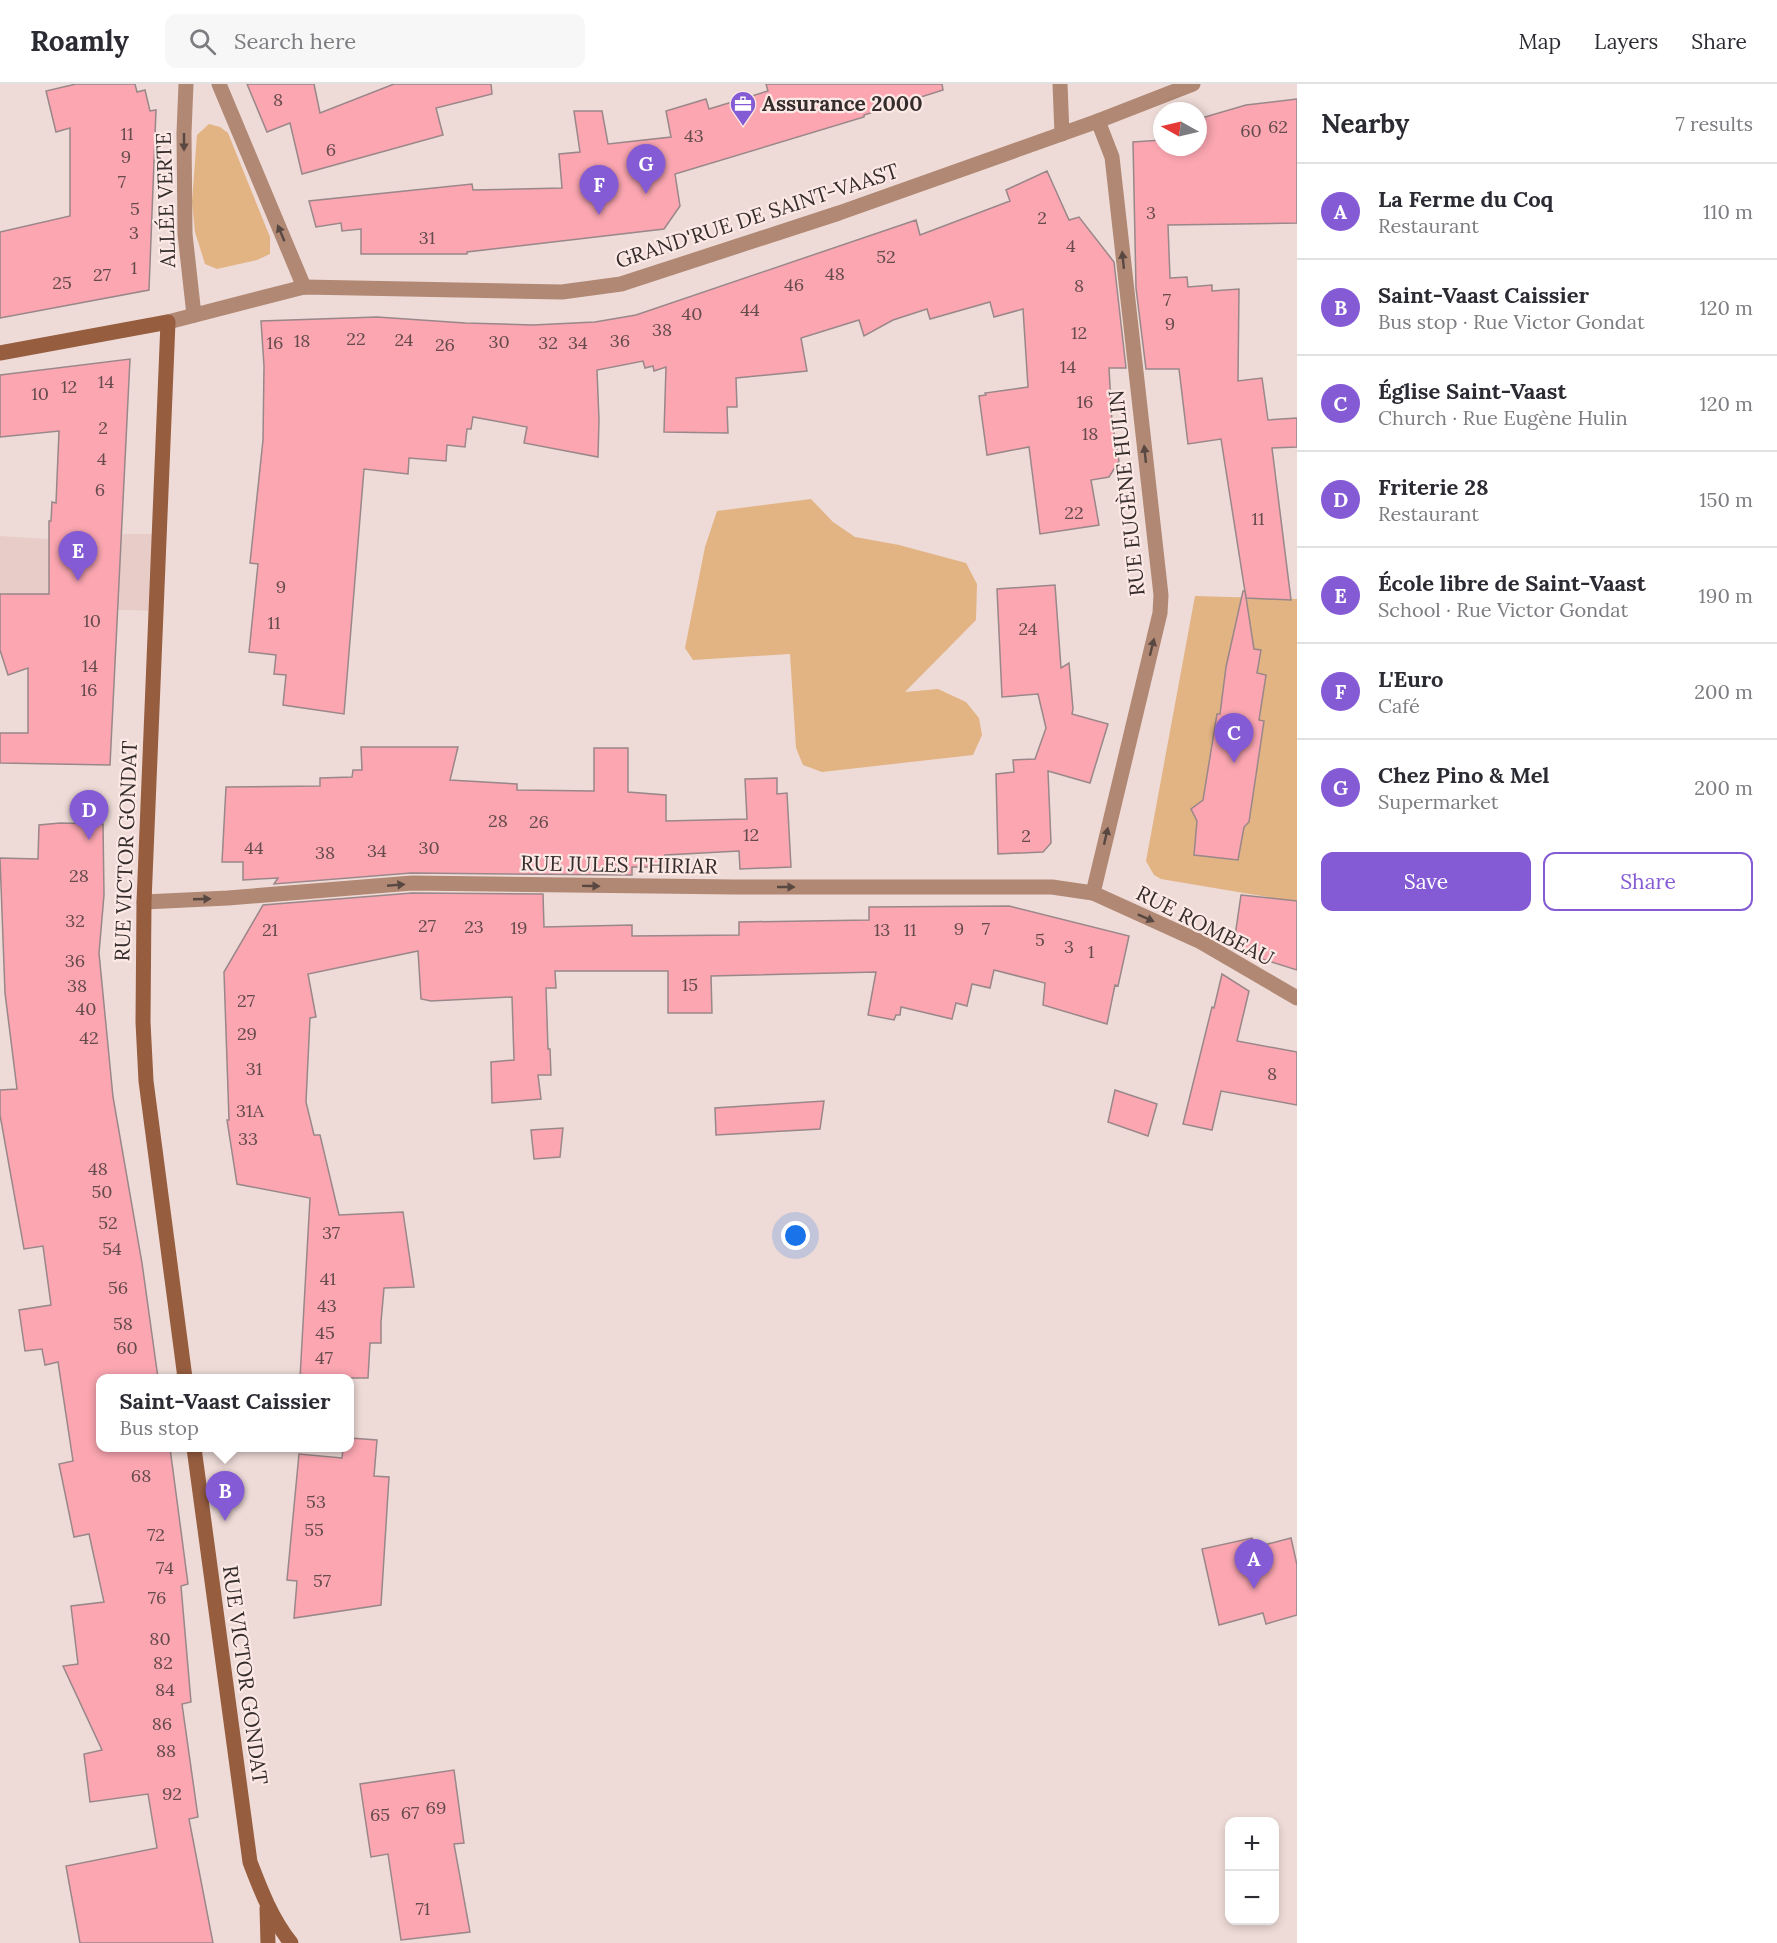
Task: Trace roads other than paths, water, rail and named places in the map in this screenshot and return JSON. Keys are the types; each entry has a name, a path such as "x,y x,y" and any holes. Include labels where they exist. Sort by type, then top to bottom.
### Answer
{"street":[{"name":"ALLÉE VERTE","path":"186,84 184,223 194,315"},
{"path":"219,84 304,287"},
{"path":"1060,84 1062,134"},
{"name":"GRAND'RUE DE SAINT-VAAST","path":"0,353 168,322 304,287 562,292 621,284 839,213 1098,121 1193,84"},
{"name":"RUE EUGÈNE HULIN","path":"1093,893 1160,613 1161,595 1112,157 1098,121"},
{"name":"RUE VICTOR GONDAT","path":"168,322 144,902 143,1022 146,1081 184,1374"},
{"name":"RUE JULES THIRIAR","path":"144,902 412,884 734,887 1029,886 1093,893"},
{"name":"RUE ROMBEAU","path":"1093,893 1201,942 1297,998"},
{"name":"RUE VICTOR GONDAT","path":"195,1452 250,1862 267,1905 291,1943"},
{"name":"RUE VICTOR GONDAT","path":"267,1905 268,1943"}],"place":[{"name":"Assurance 2000","path":"743,127"},
{"name":"Chez Pino & Mel","path":"646,194"},
{"name":"L'Euro","path":"599,215"},
{"name":"École libre de Saint-Vaast","path":"78,581"},
{"name":"Église Saint-Vaast","path":"1234,763"},
{"name":"Friterie 28","path":"89,840"},
{"name":"Saint-Vaast Caissier","path":"225,1521"},
{"name":"La Ferme du Coq","path":"1254,1589"}]}
